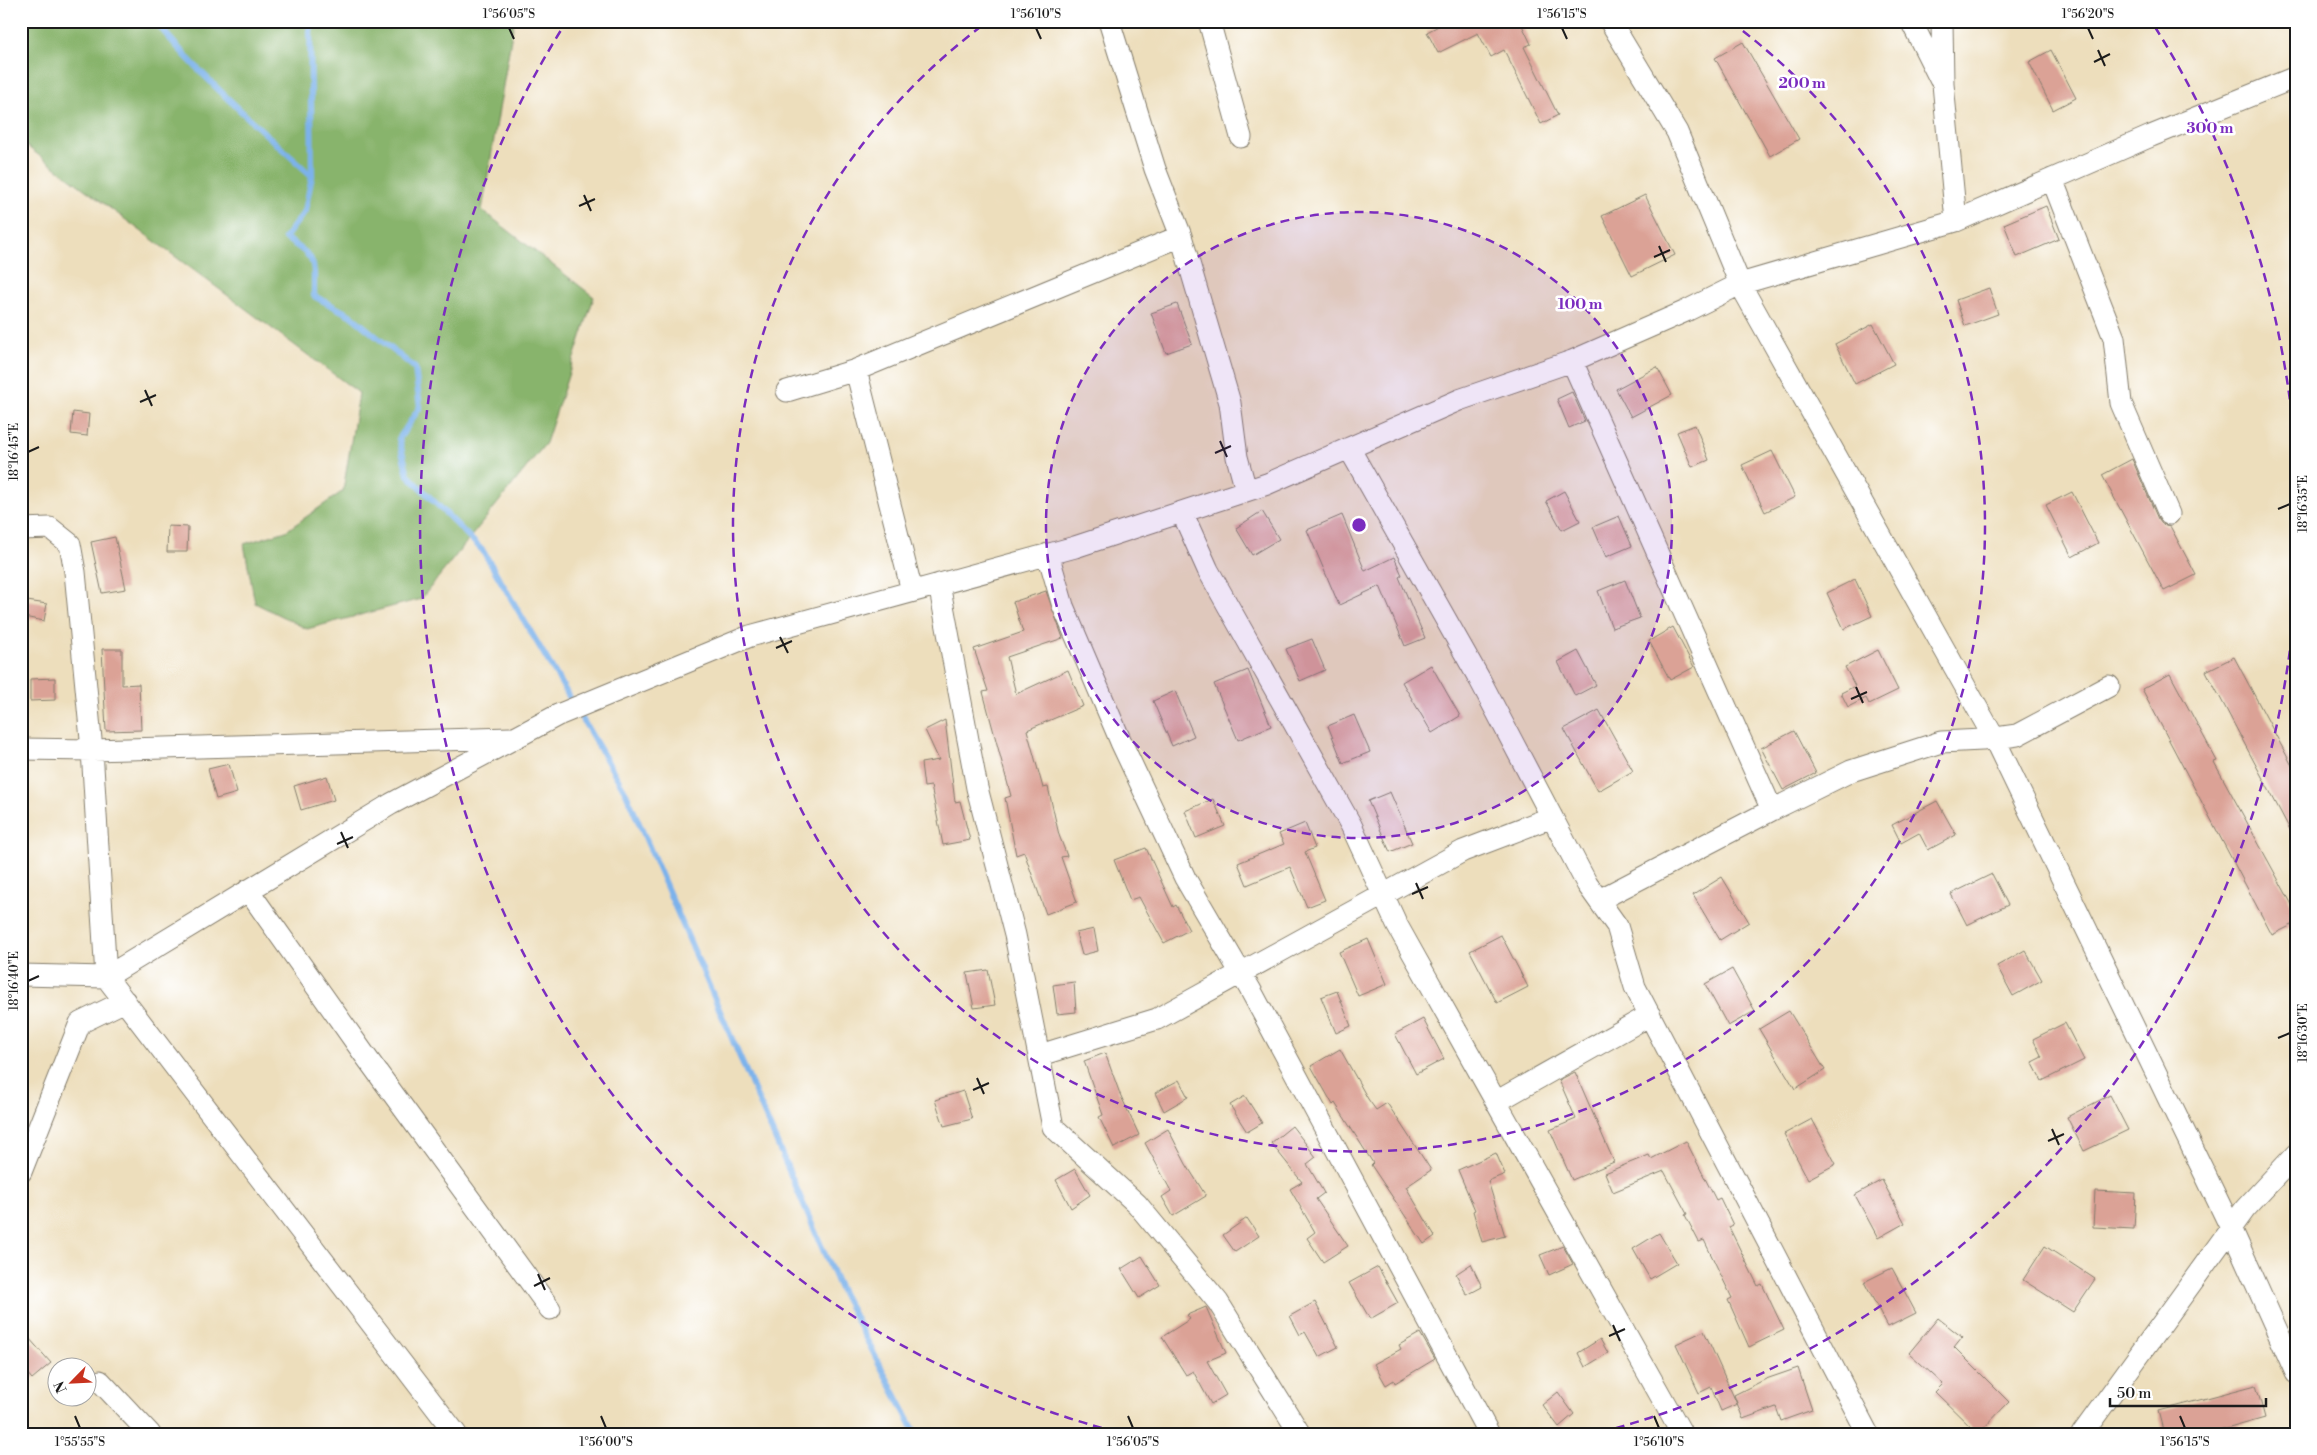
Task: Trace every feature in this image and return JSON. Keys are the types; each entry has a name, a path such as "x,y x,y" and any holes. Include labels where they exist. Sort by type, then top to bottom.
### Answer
{"street":[{"path":"1109,21 1155,169 1181,236 1230,403 1237,457 1246,490"},
{"path":"1209,21 1241,137"},
{"path":"1610,21 1677,132 1740,284 1994,738 2231,1228 2296,1373"},
{"path":"1911,21 1943,84"},
{"path":"1942,21 1943,84 1956,221"},
{"path":"21,974 106,977 391,804 558,715 750,636 1048,554 1267,484 1459,400 1572,361 1686,311 1740,284 1956,221 2296,77"},
{"path":"2052,179 2114,338 2121,403 2169,514"},
{"path":"787,392 856,370 1181,236"},
{"path":"1572,361 1772,810"},
{"path":"856,370 912,591"},
{"path":"1349,448 1480,680 1587,884 1617,926 1635,987 1868,1434"},
{"path":"1182,512 1208,570 1350,825 1396,925 1682,1434"},
{"path":"21,529 50,528 70,544 76,572 92,750 106,977 456,1434"},
{"path":"1048,554 1063,606 1121,742 1185,878 1240,972 1489,1434"},
{"path":"940,584 977,788 1015,935 1053,1127 1137,1204 1218,1302 1300,1434"},
{"path":"1599,900 1851,771 1941,742 2016,735 2109,686"},
{"path":"21,749 92,750 516,738"},
{"path":"1040,1055 1157,1019 1463,851 1552,818"},
{"path":"248,890 364,1054 550,1309"},
{"path":"21,1172 80,1023 125,1001"},
{"path":"1496,1102 1650,1015"},
{"path":"2082,1434 2244,1209 2296,1154"},
{"path":"100,1381 150,1434"}],"green space":[{"path":"21,21 514,21 482,210 594,297 546,443 421,599 307,629 255,603 244,544 286,531 343,491 359,393 21,142"}],"building":[{"path":"1448,21 1520,21 1531,44 1524,47 1558,115 1541,124 1504,50 1491,57 1478,33 1438,53 1427,32"},
{"path":"1743,42 1799,139 1770,156 1715,58"},
{"path":"2051,50 2076,98 2053,110 2029,62"},
{"path":"1645,195 1675,255 1632,276 1602,216"},
{"path":"2046,206 2059,239 2017,257 2004,224"},
{"path":"1989,288 1998,314 1965,326 1956,300"},
{"path":"1177,304 1192,344 1166,353 1151,313"},
{"path":"1873,324 1894,364 1855,384 1835,344"},
{"path":"1657,367 1672,395 1631,417 1616,389"},
{"path":"1572,392 1585,421 1569,428 1557,399"},
{"path":"73,412 89,414 87,436 71,434"},
{"path":"1695,425 1709,460 1692,467 1677,432"},
{"path":"1772,451 1795,497 1765,512 1742,465"},
{"path":"2132,459 2158,519 2162,524 2170,526 2196,575 2164,591 2102,475"},
{"path":"1564,491 1580,521 1562,530 1546,501"},
{"path":"2072,492 2098,543 2072,557 2046,505"},
{"path":"1262,511 1279,539 1252,555 1236,528"},
{"path":"1342,515 1365,571 1394,557 1402,575 1399,577 1425,638 1405,646 1380,586 1339,605 1307,530"},
{"path":"1619,516 1632,546 1606,557 1593,527"},
{"path":"168,526 188,527 187,552 167,552"},
{"path":"115,537 126,589 102,593 91,542"},
{"path":"1855,579 1872,616 1844,629 1827,593"},
{"path":"1625,580 1640,618 1612,628 1598,591"},
{"path":"1046,591 1063,638 1007,657 1016,694 1068,670 1083,706 1027,730 1043,788 1048,787 1059,835 1067,856 1061,857 1077,902 1046,914 1024,852 1016,855 1005,798 1011,796 983,692 988,691 974,649 1023,632 1013,602"},
{"path":"27,601 47,604 44,621 24,617"},
{"path":"1673,627 1694,667 1670,680 1649,641"},
{"path":"1312,639 1325,670 1300,681 1286,649"},
{"path":"102,649 122,649 122,685 139,684 141,730 106,731"},
{"path":"1878,650 1898,690 1869,704 1866,698 1848,707 1841,693 1855,686 1845,667"},
{"path":"1578,651 1596,685 1575,696 1558,662"},
{"path":"2234,657 2296,773 2296,841 2206,671"},
{"path":"1431,665 1460,716 1432,733 1402,682"},
{"path":"1248,670 1271,726 1238,740 1214,684"},
{"path":"2170,674 2217,761 2214,762 2296,912 2296,923 2272,935 2142,689"},
{"path":"55,678 55,700 30,701 30,679"},
{"path":"1175,691 1194,736 1172,746 1153,701"},
{"path":"1599,710 1633,771 1598,791 1564,729"},
{"path":"1354,715 1370,752 1343,763 1328,726"},
{"path":"945,720 955,802 960,801 970,840 943,845 931,786 924,787 921,763 939,760 925,730"},
{"path":"1794,731 1816,773 1783,790 1761,748"},
{"path":"229,764 237,793 216,799 208,769"},
{"path":"327,776 334,800 301,810 294,786"},
{"path":"1390,792 1412,843 1390,852 1368,801"},
{"path":"1213,799 1225,826 1196,838 1185,811"},
{"path":"1937,801 1956,835 1928,850 1919,833 1901,843 1892,825"},
{"path":"1305,823 1315,848 1305,852 1325,900 1307,907 1290,867 1247,885 1238,863 1284,844 1279,834"},
{"path":"1146,848 1173,907 1176,905 1189,930 1164,943 1139,897 1130,900 1114,860"},
{"path":"1992,874 2008,905 1967,925 1951,894"},
{"path":"1722,877 1749,922 1720,940 1693,895"},
{"path":"1094,929 1098,951 1082,955 1076,933"},
{"path":"1501,935 1528,987 1497,1003 1470,951"},
{"path":"1368,939 1387,984 1358,996 1339,952"},
{"path":"2025,950 2042,980 2013,996 1997,966"},
{"path":"1732,969 1755,1011 1728,1026 1705,984"},
{"path":"988,970 995,1005 974,1008 967,973"},
{"path":"1074,982 1076,1012 1057,1014 1053,985"},
{"path":"1337,991 1351,1026 1336,1033 1321,997"},
{"path":"1789,1011 1825,1070 1795,1089 1759,1029"},
{"path":"1423,1019 1444,1059 1416,1074 1395,1034"},
{"path":"2065,1023 2084,1060 2042,1081 2032,1062 2042,1057 2033,1039"},
{"path":"1340,1049 1376,1110 1387,1103 1431,1170 1406,1187 1435,1236 1424,1244 1371,1165 1373,1163 1335,1103 1333,1105 1311,1066"},
{"path":"1105,1053 1120,1094 1139,1135 1114,1148 1099,1117 1103,1115 1084,1061"},
{"path":"1575,1072 1614,1162 1572,1180 1550,1130 1576,1119 1559,1080"},
{"path":"1179,1080 1188,1097 1164,1111 1155,1093"},
{"path":"963,1091 972,1119 944,1126 935,1100"},
{"path":"2110,1095 2128,1130 2084,1151 2067,1117"},
{"path":"1245,1096 1262,1123 1247,1132 1230,1105"},
{"path":"1812,1119 1836,1164 1808,1179 1784,1134"},
{"path":"1292,1126 1316,1157 1307,1164 1324,1193 1316,1199 1348,1246 1323,1262 1307,1238 1315,1232 1290,1189 1302,1182 1271,1143"},
{"path":"1168,1129 1186,1164 1206,1196 1173,1216 1162,1197 1171,1191 1145,1143"},
{"path":"1686,1141 1716,1200 1720,1198 1733,1225 1729,1227 1758,1286 1762,1284 1784,1330 1749,1347 1728,1300 1732,1298 1704,1240 1699,1242 1685,1215 1687,1214 1664,1171 1613,1192 1605,1173 1649,1155 1651,1159"},
{"path":"1496,1153 1505,1174 1488,1181 1505,1236 1482,1242 1473,1211 1475,1210 1458,1170"},
{"path":"1075,1169 1090,1195 1071,1208 1056,1180"},
{"path":"1882,1180 1905,1223 1878,1238 1855,1195"},
{"path":"2095,1191 2136,1193 2134,1229 2093,1227"},
{"path":"1247,1218 1259,1236 1235,1252 1223,1235"},
{"path":"1659,1233 1677,1263 1650,1279 1633,1249"},
{"path":"1563,1246 1573,1264 1549,1275 1540,1255"},
{"path":"2045,1246 2095,1279 2073,1312 2023,1280"},
{"path":"1142,1256 1160,1285 1139,1298 1121,1269"},
{"path":"1471,1264 1482,1287 1467,1295 1456,1274"},
{"path":"1378,1267 1398,1303 1370,1319 1349,1283"},
{"path":"1892,1268 1916,1313 1888,1327 1864,1282"},
{"path":"1315,1302 1338,1347 1319,1357 1305,1332 1300,1335 1290,1316"},
{"path":"1206,1307 1226,1353 1207,1361 1226,1395 1211,1404 1193,1371 1186,1375 1162,1337 1190,1319 1187,1315"},
{"path":"1938,1318 1962,1337 1954,1347 2009,1402 1978,1434 1935,1392 1943,1384 1909,1353"},
{"path":"21,1329 48,1360 48,1366 32,1379 21,1366"},
{"path":"1704,1331 1737,1404 1721,1411 1711,1387 1699,1393 1676,1344"},
{"path":"1420,1333 1435,1359 1395,1383 1394,1380 1386,1385 1374,1364 1401,1349 1399,1345"},
{"path":"1600,1339 1608,1353 1585,1367 1578,1353"},
{"path":"1798,1368 1812,1410 1781,1421 1776,1407 1743,1419 1734,1395 1766,1379"},
{"path":"2256,1385 2265,1418 2208,1434 2164,1434 2158,1411"},
{"path":"1558,1392 1574,1414 1559,1427 1542,1405"}],"waterway":[{"path":"155,21 211,82 312,176 305,211 285,238 303,251 312,261 314,296 350,315 415,368 420,407 399,439 408,475 483,551 626,793 839,1287 916,1434"},
{"path":"310,21 312,176"}]}
